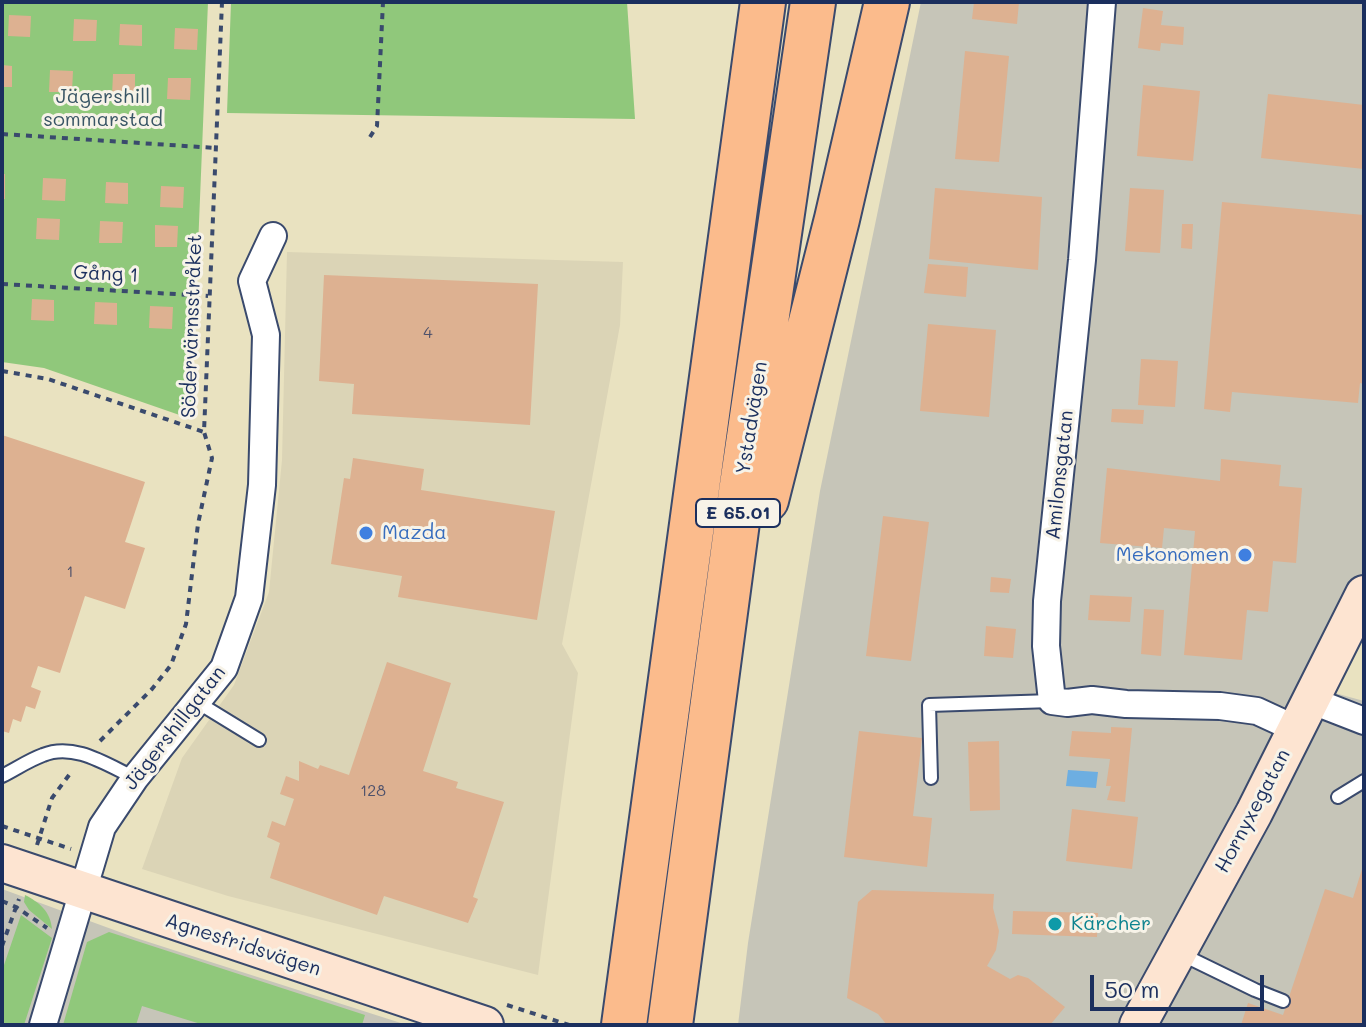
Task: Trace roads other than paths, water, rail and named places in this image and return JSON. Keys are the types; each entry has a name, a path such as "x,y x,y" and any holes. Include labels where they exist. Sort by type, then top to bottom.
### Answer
{"highway":[{"name":"E 65.01","path":"624,1025 763,2"},
{"name":"Ystadvägen","path":"670,1025 741,492 813,2"},
{"path":"705,768 771,478 837,219 887,2"}],"main road":[{"name":"Hornyxegatan","path":"1138,1025 1254,813 1364,594"},
{"name":"Agnesfridsvägen","path":"2,863 485,1025"}],"street":[{"name":"Amilonsgatan","path":"1052,701 1046,646 1047,601 1082,260 1102,2"},
{"name":"Jägershillgatan","path":"43,1025 102,827 135,778 224,668 249,598 262,485 266,335 252,281 273,236"},
{"path":"1052,701 1220,706 1364,721"}],"lane":[{"path":"931,778 929,705 1052,701"},
{"path":"197,702 259,740"},
{"path":"2,776 52,752 64,751 87,755 135,778"},
{"path":"1338,797 1364,781"},
{"path":"1177,952 1283,1001"}],"water":[{"path":"1068,770 1098,772 1096,788 1066,786"}],"place":[{"name":"Mazda","path":"366,533"},
{"name":"Mekonomen","path":"1245,555"},
{"name":"Kärcher","path":"1055,924"}],"park label":[{"name":"Jägershill sommarstad","path":"103,108"}]}
